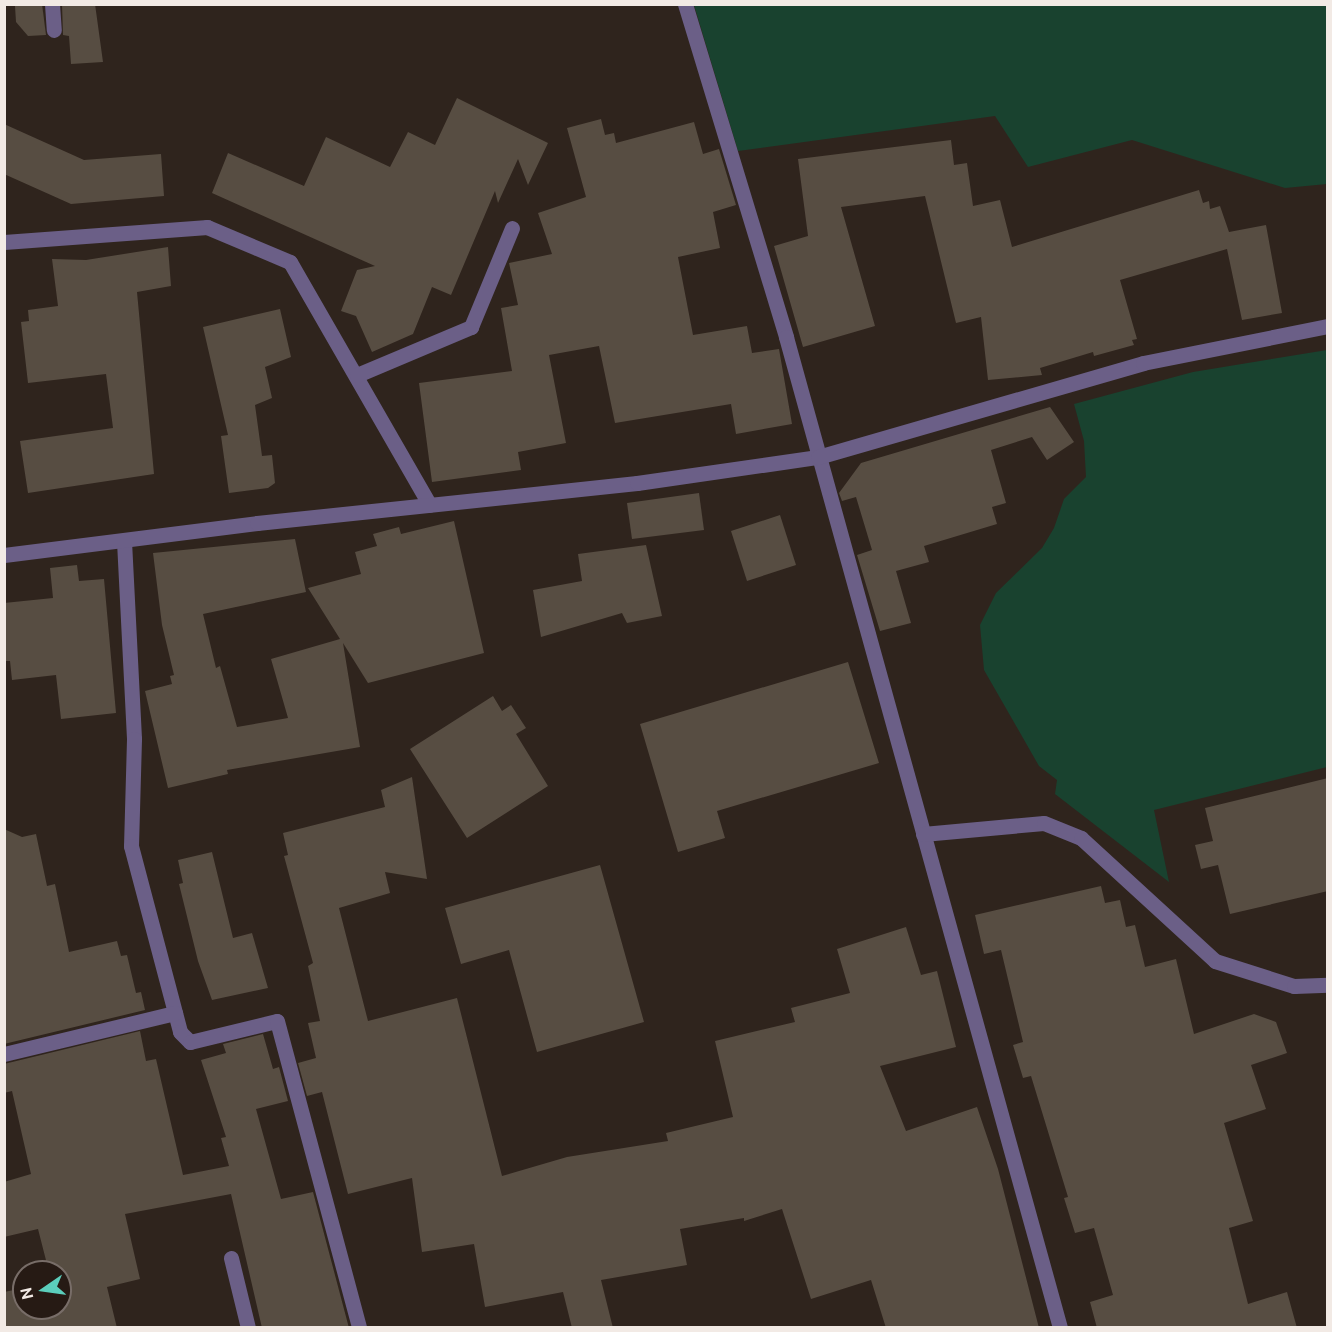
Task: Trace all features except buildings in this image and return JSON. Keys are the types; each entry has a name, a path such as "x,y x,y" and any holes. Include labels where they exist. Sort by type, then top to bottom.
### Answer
{"street":[{"path":"52,4 54,30"},
{"path":"685,4 786,337 1060,1328"},
{"path":"4,242 207,227 290,262 430,505"},
{"path":"357,375 471,327 512,228"},
{"path":"4,555 637,483 818,457 1143,363 1328,326"},
{"path":"124,541 134,739 132,846 180,1032 190,1042 277,1021 359,1328"},
{"path":"923,834 1044,823 1082,838 1215,961 1294,986 1328,985"},
{"path":"4,1054 175,1013"},
{"path":"231,1258 248,1328"}],"green space":[{"path":"694,5 1327,5 1327,184 1285,188 1132,140 1028,167 995,116 738,151"},
{"path":"1327,350 1327,767 1154,810 1169,882 1055,794 1057,780 1039,766 984,670 980,625 996,593 1042,548 1054,528 1064,499 1086,477 1084,441 1074,404 1193,372"}]}
